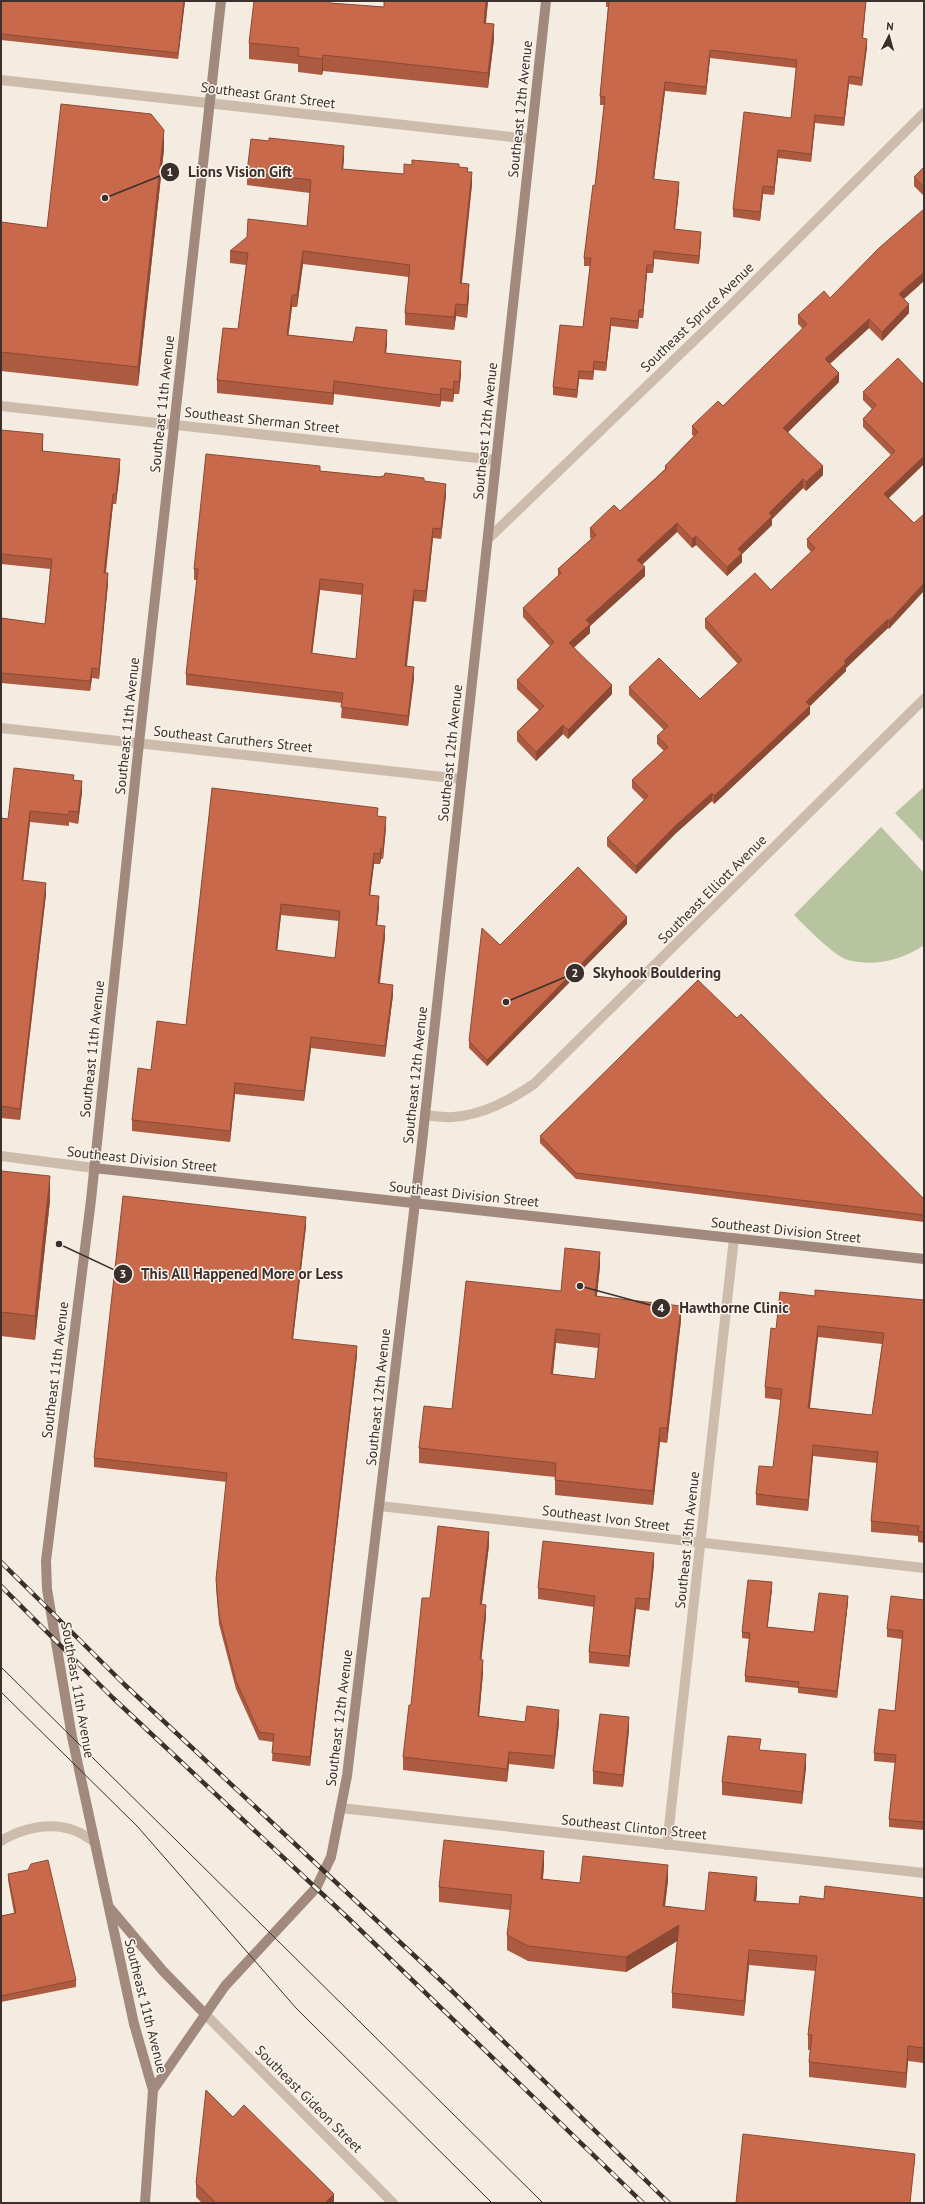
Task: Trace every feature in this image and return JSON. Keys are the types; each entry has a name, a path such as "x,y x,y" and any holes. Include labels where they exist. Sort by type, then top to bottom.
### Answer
{"main road":[{"name":"Southeast 11th Avenue","path":"153,2090 134,2024 72,1737 46,1590 46,1561 94,1168 139,743 221,1"},
{"name":"Southeast 12th Avenue","path":"153,2090 230,1980 316,1888 331,1857 341,1808 347,1776 380,1506 425,1115 546,1"},
{"name":"Southeast Division Street","path":"94,1168 924,1259"},
{"path":"108,1906 163,1971 205,2014"},
{"path":"145,2203 153,2090"}],"street":[{"name":"Southeast Grant Street","path":"1,80 210,102 531,139"},
{"name":"Southeast Spruce Avenue","path":"488,539 731,305 924,113"},
{"name":"Southeast Sherman Street","path":"1,406 496,460"},
{"name":"Southeast Elliott Avenue","path":"425,1115 453,1117 489,1109 509,1100 534,1084 924,699"},
{"name":"Southeast Caruthers Street","path":"1,728 461,779"},
{"name":"Southeast Division Street","path":"1,1156 94,1168"},
{"name":"Southeast 13th Avenue","path":"667,1845 734,1238"},
{"name":"Southeast Ivon Street","path":"380,1506 924,1568"},
{"name":"Southeast Clinton Street","path":"341,1808 924,1873"},
{"path":"1,1841 16,1834 38,1827 57,1826 75,1830 95,1842"},
{"name":"Southeast Gideon Street","path":"205,2014 393,2203"}],"green space":[{"path":"924,787 924,843 895,813"},
{"path":"881,827 924,873 924,945 907,955 888,961 868,963 848,960 842,958 828,947 794,915"}],"building":[{"path":"1,1 184,1 178,53 1,34"},
{"path":"254,1 330,1 330,3 384,7 384,1 486,1 484,23 494,24 488,73 323,55 322,59 298,56 299,48 249,43"},
{"path":"609,1 866,1 862,38 867,39 862,78 849,76 844,118 815,115 811,154 778,150 774,187 763,186 760,212 733,209 744,112 791,118 797,60 710,50 706,87 665,82 653,179 679,182 674,229 701,232 699,256 654,251 653,265 647,265 643,310 639,310 638,321 611,318 606,363 594,361 593,372 579,371 577,390 553,387 560,325 583,327 591,258 584,258 593,185 595,186 605,97 600,96"},
{"path":"61,104 151,114 164,130 138,367 1,352 1,222 47,228"},
{"path":"269,138 344,146 342,169 404,174 404,164 412,165 412,160 459,164 459,167 468,168 467,172 472,172 460,283 469,284 467,305 456,304 454,317 405,313 410,265 303,251 297,295 292,295 287,335 353,342 356,327 387,330 385,353 461,361 459,382 454,381 453,390 441,388 440,395 334,381 333,393 217,380 223,328 238,329 248,253 230,251 247,237 248,219 307,226 311,180 247,172 251,139 269,141"},
{"path":"924,167 924,187 914,177"},
{"path":"924,209 924,272 899,294 909,304 882,332 869,319 825,359 839,373 783,428 823,466 806,482 803,479 769,513 772,516 738,549 742,553 727,567 696,536 692,539 677,523 637,560 645,567 586,620 590,624 569,643 612,685 568,730 563,725 536,752 517,732 544,706 517,680 554,642 523,608 561,573 558,569 596,535 590,528 614,505 620,511 667,468 665,466 698,432 692,426 718,401 723,406 807,324 798,315 824,291 830,298 879,248"},
{"path":"898,358 924,385 924,456 884,494 914,523 924,514 924,583 889,621 888,619 844,661 846,663 806,702 810,706 714,796 712,793 675,826 636,866 607,838 648,796 632,780 668,747 657,736 668,726 629,687 659,658 700,699 742,660 705,619 755,573 771,590 815,548 807,539 895,451 863,419 876,405 863,392"},
{"path":"1,430 43,434 42,451 120,459 116,494 113,494 104,573 108,573 99,669 92,668 90,681 1,673 1,618 45,624 52,559 1,554"},
{"path":"206,454 320,466 320,471 379,477 384,476 385,473 424,478 424,481 446,484 441,529 433,528 426,591 414,590 405,666 414,667 408,716 341,707 343,693 186,674 198,569 194,569","holes":["320,579 363,584 356,659 311,653"]},
{"path":"14,768 74,775 73,780 82,781 78,812 69,811 69,815 30,811 22,880 46,883 20,1109 1,1106 1,818 8,819"},
{"path":"212,788 378,808 377,816 386,817 383,848 381,848 380,854 374,853 369,895 379,896 376,925 385,926 378,983 393,985 385,1046 311,1037 304,1091 235,1083 230,1131 132,1120 138,1068 151,1070 157,1021 186,1025","holes":["281,904 340,911 335,958 276,950"]},
{"path":"578,867 627,917 487,1060 469,1041 482,928 500,945"},
{"path":"698,980 737,1018 741,1014 924,1199 924,1215 576,1173 540,1136"},
{"path":"1,1171 50,1176 35,1316 1,1312"},
{"path":"123,1196 306,1217 292,1339 357,1346 310,1757 272,1753 274,1734 259,1732 236,1681 219,1615 216,1579 227,1473 94,1458"},
{"path":"565,1248 600,1252 595,1296 681,1306 667,1428 660,1428 653,1491 555,1480 556,1463 419,1448 424,1406 452,1409 466,1281 561,1291","holes":["556,1329 600,1334 595,1379 551,1374"]},
{"path":"815,1290 924,1300 924,1532 918,1531 919,1526 871,1521 878,1452 813,1445 808,1500 756,1494 759,1466 773,1467 782,1389 765,1387 771,1328 776,1329 780,1292 815,1296","holes":["818,1326 884,1333 872,1415 808,1408"]},
{"path":"438,1526 489,1532 480,1604 486,1605 480,1659 483,1660 478,1716 525,1722 527,1706 559,1710 554,1756 509,1752 507,1769 403,1757 409,1705 411,1705 422,1598 430,1598"},
{"path":"543,1541 654,1553 649,1599 636,1598 629,1656 589,1652 595,1596 538,1588"},
{"path":"748,1580 772,1582 767,1627 814,1632 819,1593 848,1596 837,1691 798,1687 799,1682 745,1676 750,1633 742,1632"},
{"path":"891,1596 924,1600 924,1822 889,1819 896,1755 874,1753 879,1709 895,1711 903,1631 887,1629"},
{"path":"600,1714 629,1717 623,1775 593,1771"},
{"path":"728,1736 761,1739 759,1750 806,1754 802,1792 722,1782"},
{"path":"444,1840 544,1851 541,1879 580,1883 583,1856 668,1865 663,1906 705,1911 709,1872 757,1877 754,1901 799,1904 800,1896 824,1899 825,1886 924,1898 924,2048 908,2046 906,2073 809,2062 812,2035 808,2035 817,1956 749,1950 744,2001 672,1993 679,1925 626,1957 528,1946 507,1935 512,1895 439,1887"},
{"path":"48,1860 76,1980 1,1996 1,1916 16,1913 8,1874 28,1870 31,1864"},
{"path":"206,2090 233,2117 244,2105 334,2194 325,2203 216,2203 196,2183"},
{"path":"743,2134 915,2154 910,2203 736,2203"}],"tram line":[{"path":"1,1667 543,2203"},
{"path":"1,1692 137,1826 296,2008 492,2203"}],"railway":[{"path":"1,1562 125,1685 450,1989 669,2203"},
{"path":"1,1586 113,1698 348,1918 643,2203"}],"place":[{"name":"Lions Vision Gift","path":"105,198"},
{"name":"Skyhook Bouldering","path":"506,1002"},
{"name":"This All Happened More or Less","path":"59,1244"},
{"name":"Hawthorne Clinic","path":"580,1286"}]}
